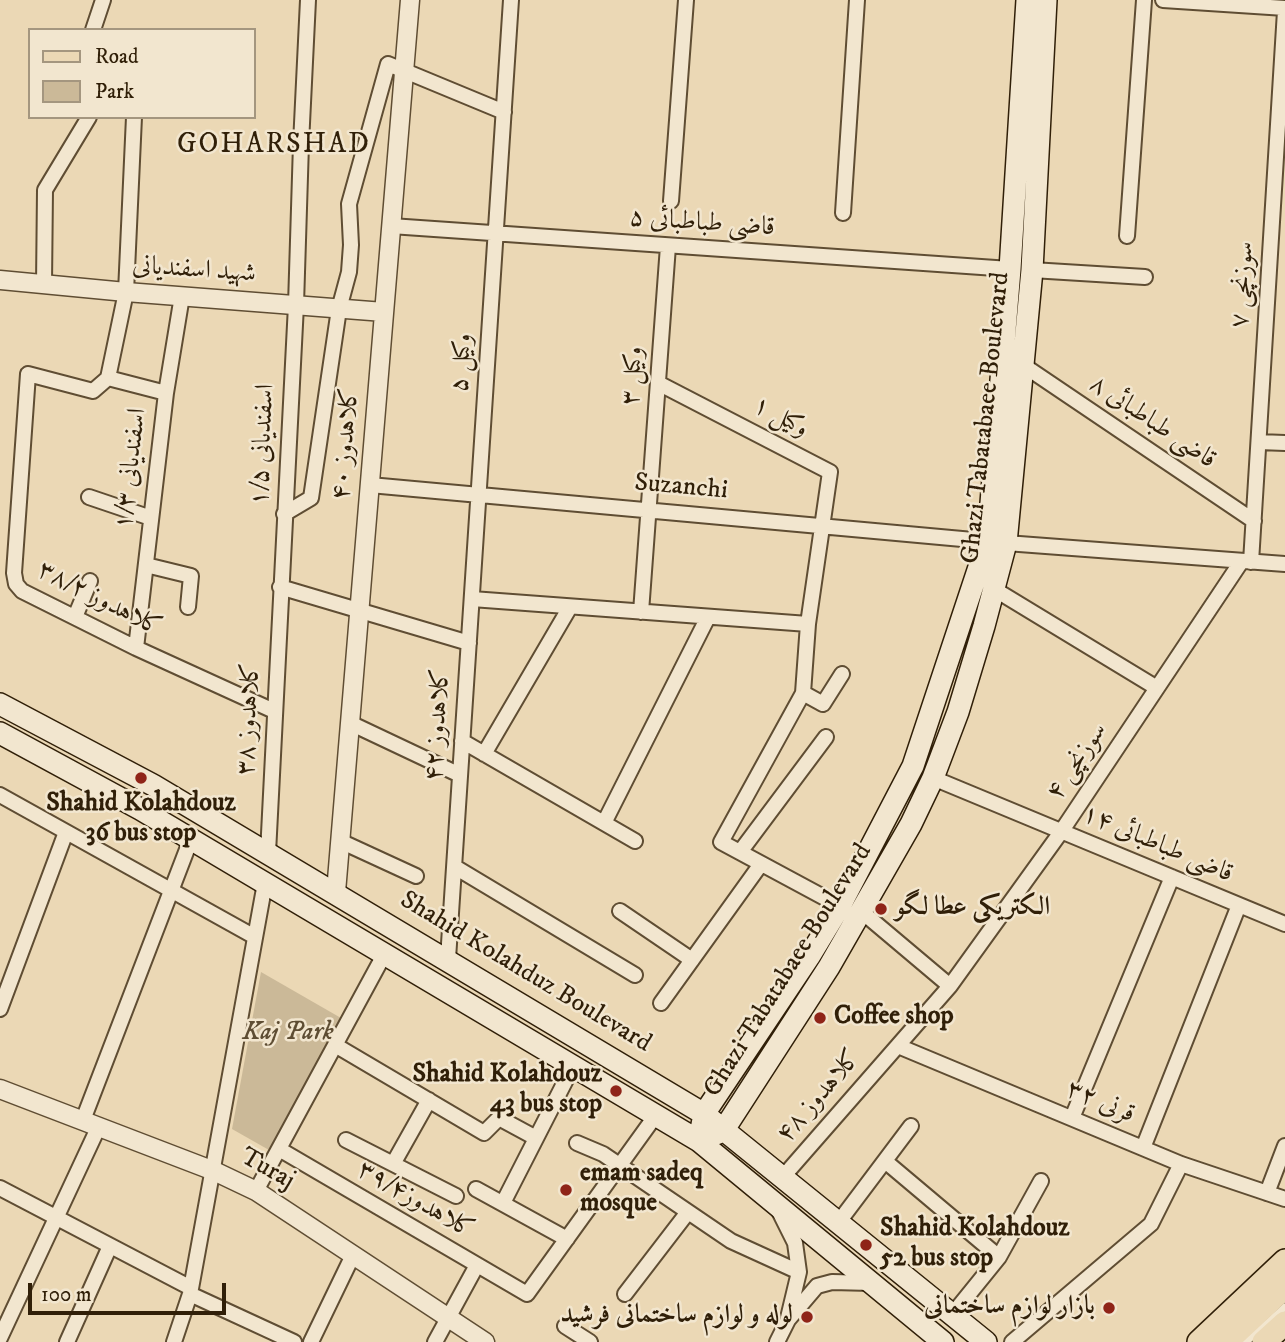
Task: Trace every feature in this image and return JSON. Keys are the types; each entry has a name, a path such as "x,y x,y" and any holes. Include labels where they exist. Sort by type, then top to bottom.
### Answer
{"main road":[{"name":"Ghazi Tabatabaee Boulevard","path":"699,1141 704,1114 840,906 913,765 997,542 1023,365 1021,270 1027,0"},
{"name":"Ghazi Tabatabaee Boulevard","path":"699,1141 723,1131 829,967 911,824 933,778 958,712 994,589 1046,0"},
{"name":"Shahid Kolahduz Boulevard","path":"0,704 153,785 704,1114 986,1342"},
{"name":"Shahid Kolahduz Boulevard","path":"0,733 191,839 699,1141 943,1342"},
{"path":"1199,1342 1285,1261"},
{"path":"1226,1342 1285,1287"}],"street":[{"path":"94,28 103,0"},
{"name":"اسفندیانی ۱/۵","path":"280,587 296,305 308,0"},
{"name":"کلاهدوز ۴۰","path":"336,892 410,0"},
{"name":"وکيل ۵","path":"479,495 511,0"},
{"path":"671,201 685,0"},
{"path":"843,213 858,0"},
{"path":"1127,236 1144,0"},
{"path":"1163,0 1285,10"},
{"name":"سوزنچی ۷","path":"1246,562 1254,521 1285,10"},
{"path":"284,514 311,498 339,309 349,272 349,204 388,64 504,112"},
{"path":"44,284 45,190 88,119"},
{"path":"134,119 126,292 108,378 166,393"},
{"name":"قاضی طباطبائی ۵","path":"391,226 1146,277"},
{"name":"وکيل ۳","path":"641,612 668,246"},
{"name":"شهید اسفندیانی","path":"0,279 126,292 384,312"},
{"name":"اسفندیانی ۱/۳","path":"136,648 166,393 182,296"},
{"name":"قاضی طباطبائی ۸","path":"1023,365 1254,521"},
{"name":"کلاهدوز ۳۸/۲","path":"108,378 93,391 28,374 14,573 16,584 22,591 136,648 274,711"},
{"name":"وکيل ۱","path":"659,383 830,472 821,526"},
{"path":"1259,442 1285,443"},
{"name":"Suzanchi","path":"370,485 997,542 1285,564"},
{"name":"کلاهدوز ۴۲","path":"448,959 479,495"},
{"path":"89,498 151,518"},
{"path":"821,526 808,624 803,693 721,842 840,906"},
{"name":"سوزنچی ۴","path":"950,986 1062,832 1157,688 1246,562"},
{"path":"146,565 191,576 188,607"},
{"path":"75,617 90,581"},
{"path":"280,587 469,643"},
{"name":"کلاهدوز ۳۸","path":"268,853 280,587"},
{"path":"994,589 1157,688"},
{"path":"472,599 808,624"},
{"path":"484,754 570,607"},
{"path":"604,823 708,617"},
{"path":"803,693 823,704 842,674"},
{"path":"350,723 460,775"},
{"path":"740,852 826,737"},
{"path":"462,741 635,841"},
{"name":"قاضی طباطبائی ۱۴","path":"933,778 1285,924"},
{"path":"0,795 255,937"},
{"path":"0,1009 66,832"},
{"path":"0,1338 56,1217 191,839"},
{"path":"340,841 416,876"},
{"path":"661,1003 761,864"},
{"path":"455,867 635,975"},
{"path":"1072,1118 1172,877"},
{"path":"174,1342 190,1291 214,1171 265,883"},
{"path":"1143,1148 1239,905"},
{"path":"620,911 692,960"},
{"path":"861,911 950,986"},
{"path":"256,1191 385,953"},
{"name":"کلاهدوز ۴۸","path":"782,1178 950,986"},
{"path":"335,1045 484,1133 499,1118 536,1138"},
{"name":"قرنی ۳۲","path":"898,1046 1181,1164 1285,1199"},
{"path":"503,1203 573,1066"},
{"name":"Turaj","path":"0,1088 214,1171 256,1191 485,1342"},
{"path":"393,1164 429,1100"},
{"path":"476,1189 567,1239 656,1115"},
{"path":"838,1223 911,1126"},
{"path":"346,1140 456,1196"},
{"path":"577,1143 603,1154 731,1241 799,1272"},
{"path":"1267,1193 1285,1146"},
{"name":"کلاهدوز۳۹/۴","path":"279,1149 527,1294 567,1239"},
{"path":"885,1161 999,1256"},
{"path":"1012,1342 1151,1224 1181,1164"},
{"path":"953,1315 999,1256 1041,1181"},
{"path":"0,1188 190,1291 294,1342"},
{"path":"775,1203 795,1243 799,1272 788,1320 777,1342"},
{"path":"625,1294 688,1212"},
{"path":"67,1342 110,1246"},
{"path":"310,1342 353,1255"},
{"path":"435,1342 477,1265"},
{"path":"788,1320 817,1286 832,1282 873,1283"},
{"path":"565,1326 590,1342"}],"lane":[{"path":"1246,1342 1285,1307"}],"green space":[{"name":"Kaj Park","path":"261,972 341,1018 269,1150 232,1129"}],"place":[{"name":"Shahid Kolahdouz 36 bus stop","path":"141,778"},
{"name":"الکتریکی عطا لگو","path":"881,909"},
{"name":"Coffee shop","path":"820,1018"},
{"name":"Shahid Kolahdouz 43 bus stop","path":"616,1091"},
{"name":"emam sadeq mosque","path":"566,1190"},
{"name":"Shahid Kolahdouz 52 bus stop","path":"866,1245"},
{"name":"بازار لوازم ساختمانی","path":"1109,1308"},
{"name":"لوله و لوازم ساختمانی فرشید","path":"807,1317"}],"district":[{"name":"GOHARSHAD","path":"274,146"}]}
